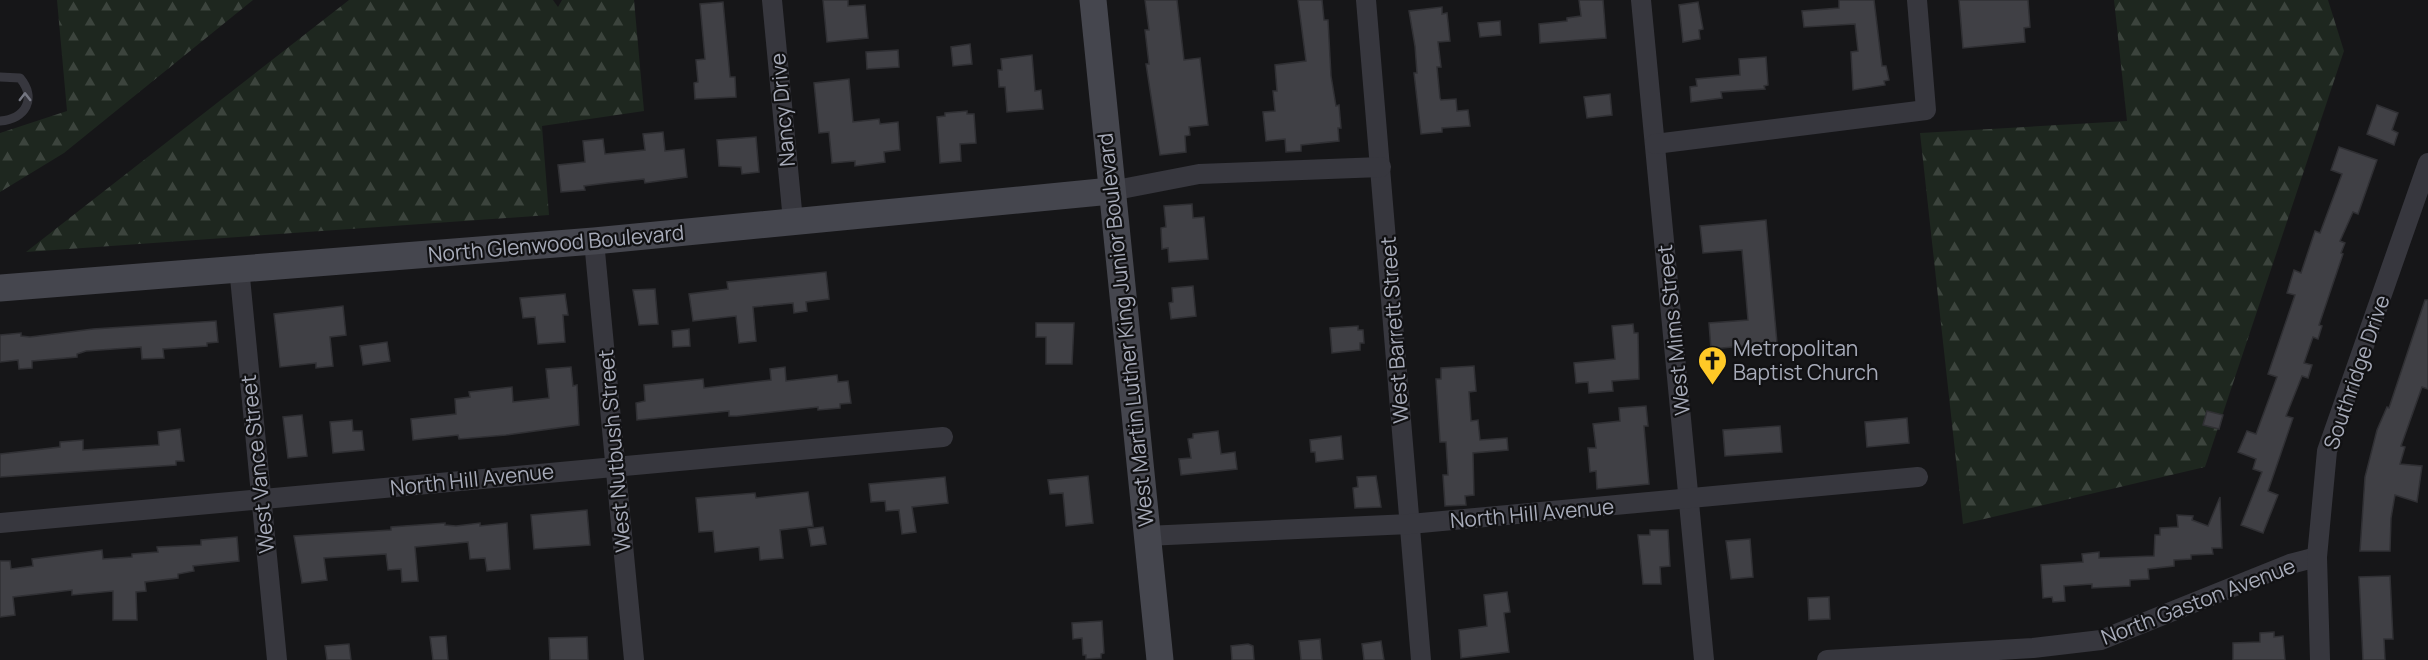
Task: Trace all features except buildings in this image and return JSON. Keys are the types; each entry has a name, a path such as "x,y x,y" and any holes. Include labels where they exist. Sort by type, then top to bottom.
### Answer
{"street":[{"name":"Nancy Drive","path":"772,0 793,221"},
{"name":"West Martin Luther King Junior Boulevard","path":"1093,0 1160,660"},
{"name":"West Barrett Street","path":"1366,0 1382,167 1421,660"},
{"name":"West Mims Street","path":"1641,0 1704,660"},
{"path":"1655,144 1926,110 1917,0"},
{"name":"Southridge Drive","path":"2320,660 2317,557 2327,451 2428,163"},
{"path":"1111,191 1199,174 1382,167"},
{"name":"North Glenwood Boulevard","path":"0,288 239,267 594,241 1111,191"},
{"name":"West Nutbush Street","path":"594,241 634,660"},
{"name":"West Vance Street","path":"239,267 277,660"},
{"name":"North Hill Avenue","path":"0,523 260,500 615,464 944,437"},
{"name":"North Hill Avenue","path":"1146,536 1410,524 1918,477"},
{"name":"North Gaston Avenue","path":"1827,660 1977,655 2101,640 2290,564 2317,557"}],"lane":[{"path":"0,77 20,78 25,84 27,98 25,110 19,117 0,121"}],"green space":[{"path":"57,0 253,0 64,153 0,192 0,133 67,111"},
{"path":"349,0 553,0 558,7 562,0 634,0 644,111 542,126 549,215 26,252"},
{"path":"2114,0 2328,0 2344,51 2205,467 1963,524 1920,133 2127,121"}],"place":[{"name":"Metropolitan Baptist Church","path":"1712,386"}]}
